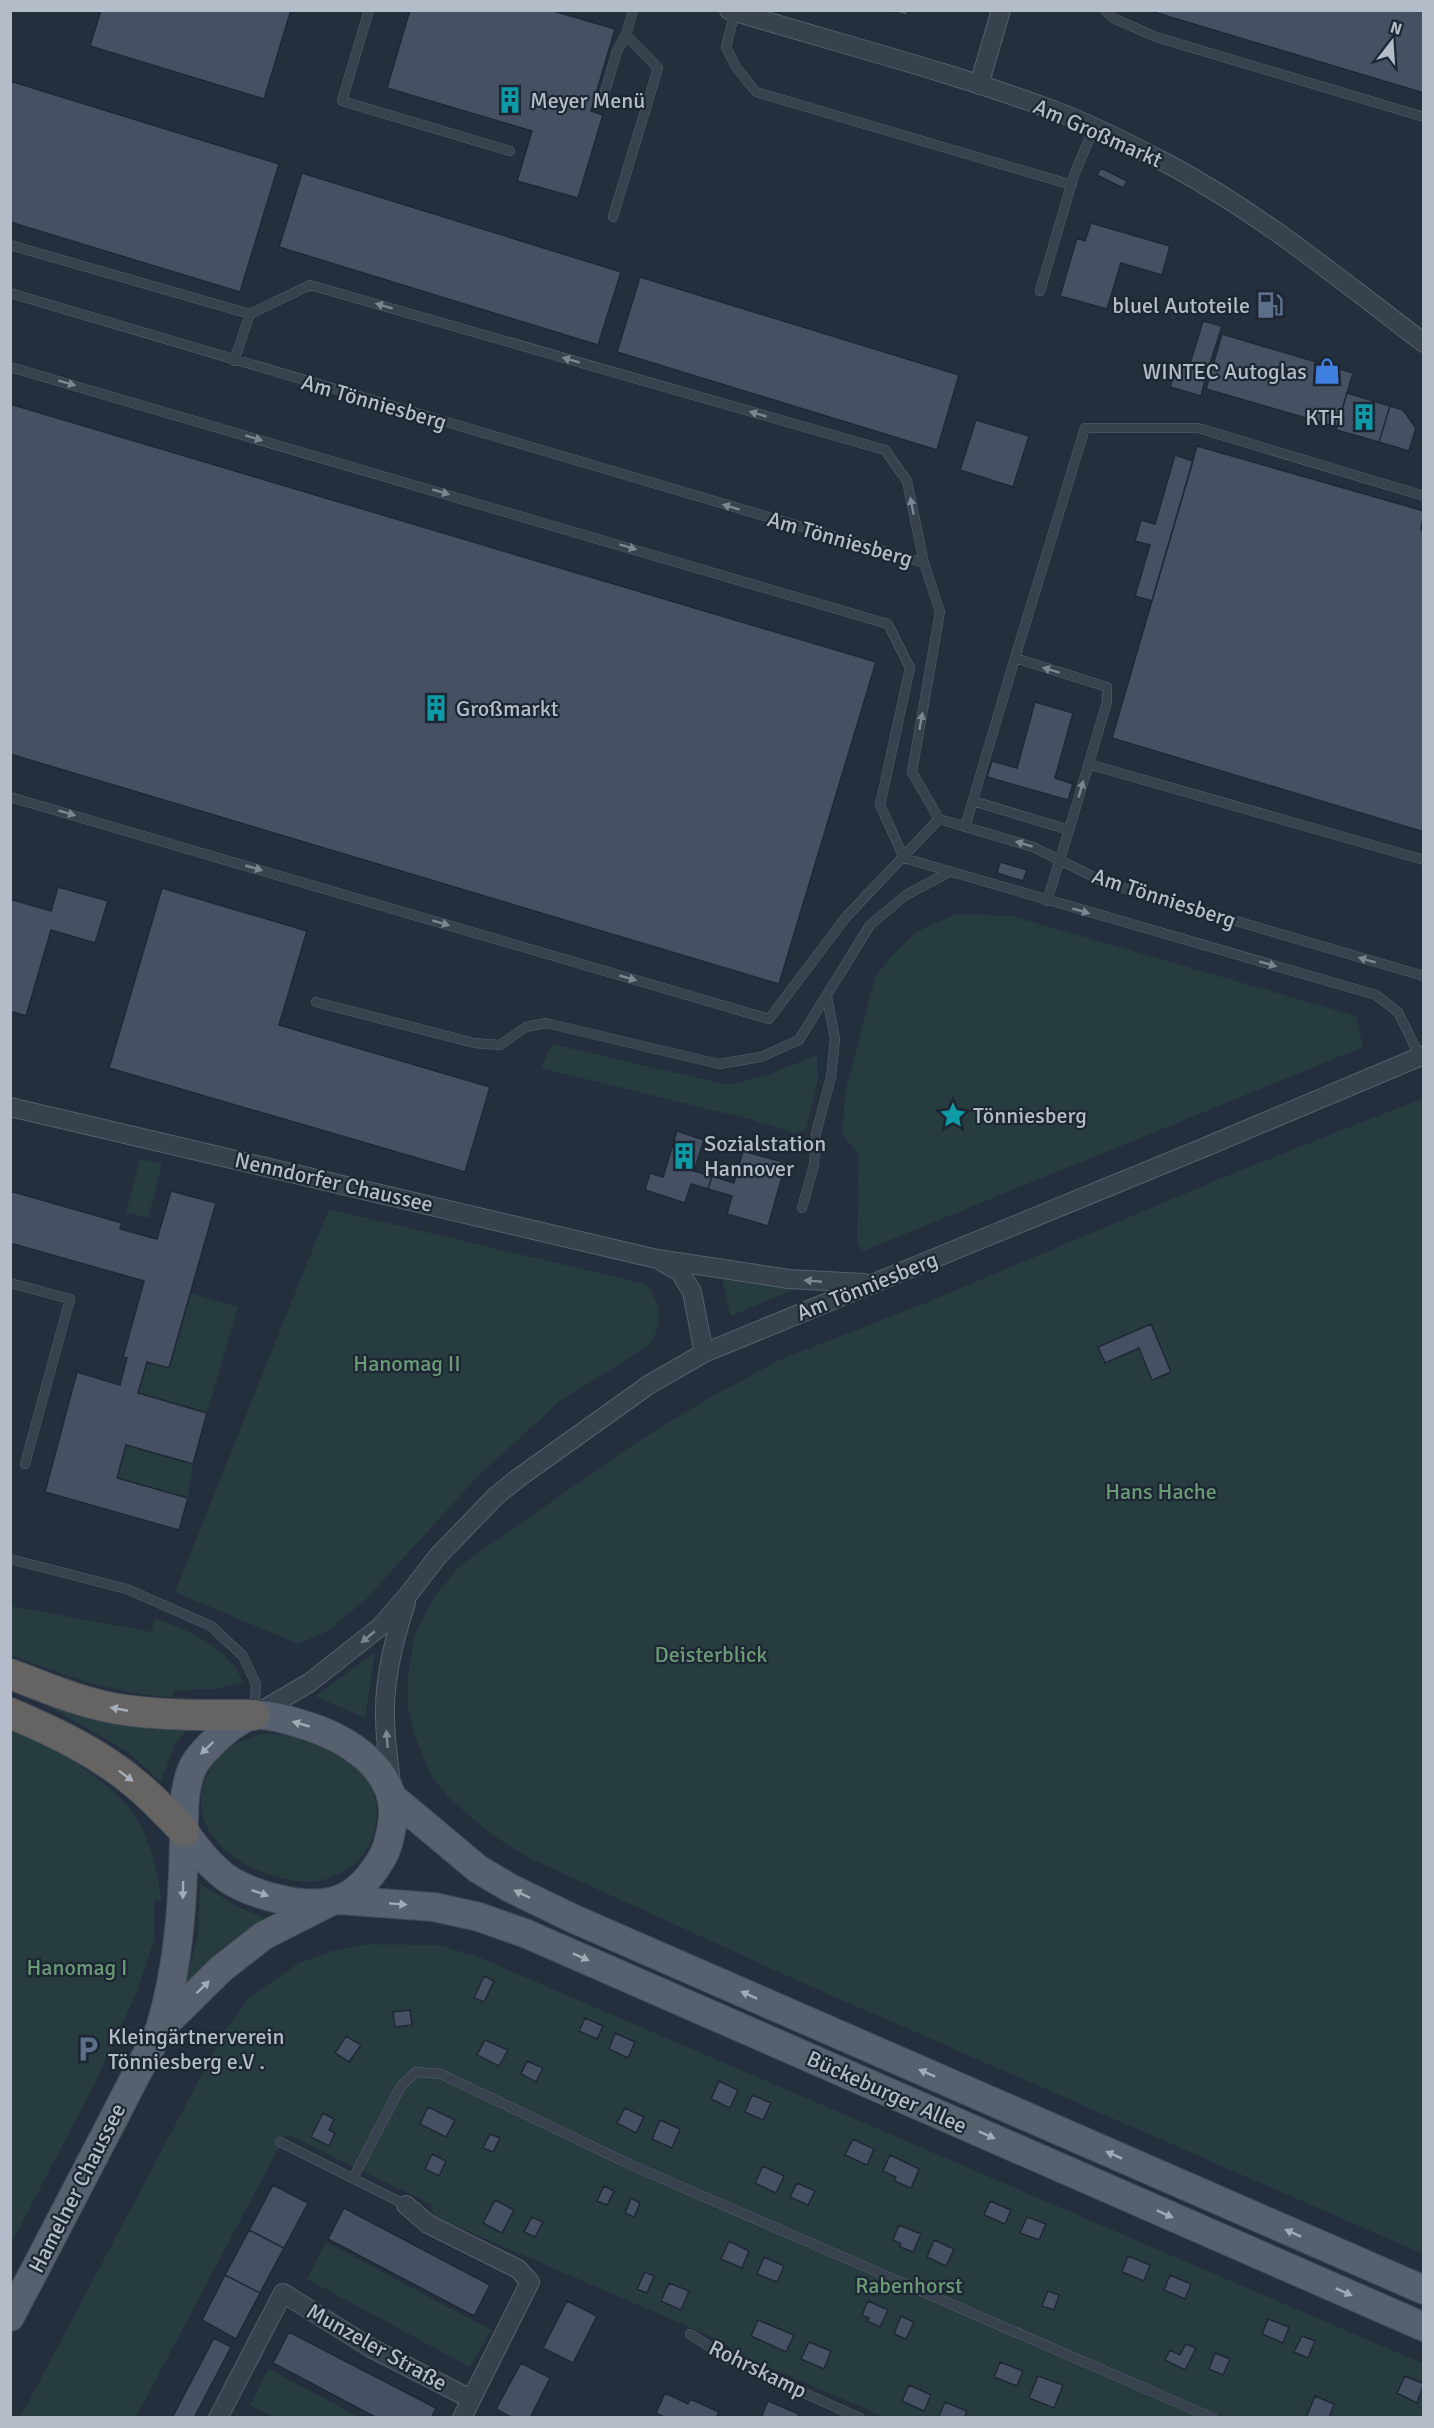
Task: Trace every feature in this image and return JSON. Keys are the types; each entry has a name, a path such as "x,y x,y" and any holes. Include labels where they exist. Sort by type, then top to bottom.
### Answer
{"highway":[{"path":"10,1674 85,1701 123,1710 177,1715 254,1715"},
{"path":"10,1713 59,1735 107,1762 139,1786 184,1831"}],"main road":[{"path":"254,1715 279,1718 304,1725 332,1734 351,1745 370,1760 382,1776 392,1797 393,1819 389,1845 362,1885 335,1901 304,1903 257,1893 230,1880 213,1866 184,1831 185,1793 193,1766 200,1755 225,1732 254,1715"},
{"name":"Bückeburger Allee","path":"392,1797 478,1869 510,1888 564,1914 1424,2290"},
{"name":"Hamelner Chaussee","path":"10,2317 161,2028 175,1959 183,1900 184,1831"},
{"name":"Bückeburger Allee","path":"335,1901 434,1907 479,1917 527,1934 1424,2327"},
{"name":"Hamelner Chaussee","path":"161,2028 221,1969 263,1936 335,1901"}],"street":[{"path":"979,85 1001,10"},
{"name":"Am Großmarkt","path":"732,11 979,85 1055,111 1094,128 1170,165 1266,224 1424,343"},
{"name":"Am Tönniesberg","path":"254,1715 309,1683 380,1627 438,1556 496,1496 517,1479 650,1384 704,1353 1422,1056"},
{"name":"Nenndorfer Chaussee","path":"10,1107 657,1259 789,1279 872,1283"},
{"name":"Nenndorfer Chaussee","path":"657,1259 680,1272 692,1292 704,1353"},
{"name":"Am Tönniesberg","path":"392,1797 386,1704 395,1635 408,1595"},
{"name":"Munzeler Straße","path":"406,2205 428,2224 518,2269 530,2282 462,2418"},
{"name":"Munzeler Straße","path":"218,2418 283,2294 371,2348 471,2399"}],"lane":[{"path":"369,10 342,101 510,151"},
{"path":"603,98 617,51 626,34 633,10"},
{"path":"1105,10 1113,18 1156,37 1424,117"},
{"path":"732,11 726,47 736,67 756,92 1071,185"},
{"path":"613,217 658,68 626,34"},
{"path":"1040,291 1071,185 1094,128"},
{"path":"10,245 250,314 310,285 885,450 907,481 924,563"},
{"name":"Am Tönniesberg","path":"10,294 924,563 940,612 912,772 939,819 1033,847 1106,883 1424,976"},
{"path":"234,361 250,314"},
{"path":"10,367 888,624 910,668 880,805 904,858"},
{"path":"965,827 1085,428 1198,428 1424,496"},
{"path":"1015,658 1107,687 1107,702 1047,901"},
{"path":"1088,764 1424,860"},
{"path":"10,797 769,1019 846,917 939,819"},
{"path":"973,801 1069,830"},
{"name":"Am Tönniesberg","path":"904,858 1376,995 1398,1012 1422,1056"},
{"path":"316,1002 474,1043 500,1046 526,1027 546,1023 719,1064 761,1057 799,1040 870,925 906,895 950,872"},
{"path":"802,1208 814,1165 816,1133 831,1077 835,1038 827,997"},
{"path":"10,1283 70,1299 25,1464"},
{"path":"10,1559 127,1588 211,1626 243,1656 256,1684 254,1715"},
{"path":"353,2178 401,2086 416,2072 441,2074 629,2164 1213,2418"},
{"path":"280,2142 406,2205"},
{"name":"Rohrskamp","path":"690,2334 730,2360 860,2418"}],"green space":[{"path":"956,914 1012,916 1356,1016 1363,1047 863,1251 857,1243 859,1156 842,1133 846,1089 875,978 891,956 918,931"},
{"path":"552,1044 728,1085 770,1074 817,1055 818,1079 806,1129 794,1133 749,1119 541,1068"},
{"name":"Hans Hache","path":"1423,1098 1423,2254 803,1983 527,1857 492,1835 449,1798 432,1777 414,1734 408,1707 408,1677 414,1636 434,1597 461,1565 637,1442 702,1402 779,1360 923,1304 1234,1173"},
{"path":"140,1159 162,1164 148,1218 126,1213"},
{"name":"Hanomag II","path":"329,1209 645,1284 655,1299 659,1316 656,1332 645,1348 560,1401 478,1476 366,1599 328,1631 298,1644 175,1592"},
{"path":"722,1279 797,1288 731,1316"},
{"path":"190,1293 238,1307 207,1413 138,1393 147,1362 169,1368"},
{"path":"126,1445 193,1464 188,1498 117,1478"},
{"path":"11,1606 151,1632 156,1618 206,1641 217,1649 236,1669 243,1682 215,1689 174,1691 172,1697 110,1688 70,1676 11,1655"},
{"path":"375,1653 365,1718 315,1696"},
{"path":"41,1702 189,1728 175,1744 161,1782 128,1752"},
{"name":"Hanomag I","path":"11,1728 84,1769 118,1796 132,1811 149,1845 157,1872 161,1900 154,1901 154,1940 137,1991 96,2081 11,2244"},
{"path":"267,1733 309,1741 329,1749 362,1773 372,1789 376,1809 374,1832 362,1857 346,1870 314,1882 275,1876 259,1871 230,1854 209,1830 203,1816 201,1797 210,1769 233,1745"},
{"path":"200,1884 264,1919 225,1946 184,1989 198,1935"},
{"name":"Rabenhorst","path":"368,1944 438,1945 476,1956 1424,2364 1423,2417 885,2417 736,2353 719,2340 433,2216 431,2204 286,2134 136,2417 20,2418 225,2031 250,1997 299,1963 332,1951"},
{"path":"326,2242 491,2330 470,2367 307,2279"},
{"path":"269,2369 359,2417 273,2417 250,2405"}],"building":[{"path":"101,10 291,10 264,99 90,46"},
{"name":"Meyer Menü","path":"410,10 550,10 615,29 591,111 603,115 578,198 517,181 532,131 387,88"},
{"path":"890,10 908,10 907,16"},
{"path":"1147,10 1424,10 1424,93"},
{"path":"10,81 279,164 240,292 10,222"},
{"path":"1101,168 1127,181 1123,188 1097,175"},
{"path":"302,173 621,272 598,345 279,247"},
{"path":"1091,223 1170,246 1162,275 1121,263 1107,309 1060,296 1077,238 1085,241"},
{"path":"640,277 959,375 937,450 617,352"},
{"path":"1203,321 1222,326 1207,373 1189,367"},
{"path":"1222,334 1353,373 1337,427 1206,389"},
{"path":"1177,364 1207,373 1201,396 1170,387"},
{"name":"KTH","path":"1347,393 1390,406 1379,442 1336,430"},
{"name":"Großmarkt","path":"10,404 876,662 779,984 10,754"},
{"path":"1390,406 1403,410 1416,428 1409,451 1379,442"},
{"path":"976,420 1029,436 1013,487 960,470"},
{"path":"1197,446 1424,511 1421,530 1424,531 1424,832 1112,738"},
{"path":"1175,455 1193,461 1152,601 1135,596 1150,545 1135,541 1141,520 1155,524"},
{"path":"1035,702 1073,713 1055,778 1073,784 1068,800 987,777 992,761 1017,768"},
{"path":"1000,862 1027,870 1023,881 997,873"},
{"path":"58,887 108,901 95,943 51,930 26,1016 10,1011 10,899 51,911"},
{"path":"162,888 307,931 279,1025 490,1087 465,1172 109,1068"},
{"name":"Sozialstation Hannover","path":"677,1131 704,1140 694,1171 712,1176 708,1189 691,1184 685,1203 645,1190 650,1173 663,1177"},
{"path":"743,1151 786,1163 768,1226 727,1214 732,1196 708,1189 712,1176 734,1183"},
{"path":"10,1191 122,1223 120,1229 157,1239 171,1191 216,1203 169,1368 147,1362 138,1393 207,1413 193,1464 126,1445 117,1478 188,1498 179,1530 45,1492 77,1372 120,1385 127,1358 123,1357 144,1281 10,1243"},
{"path":"1151,1324 1171,1372 1152,1380 1139,1348 1105,1363 1098,1347"},
{"path":"484,1976 494,1981 484,2002 474,1998"},
{"path":"410,2010 412,2025 395,2027 393,2012"},
{"path":"585,2018 603,2026 597,2039 579,2031"},
{"path":"615,2033 635,2042 628,2058 609,2049"},
{"path":"346,2036 361,2045 349,2062 335,2053"},
{"path":"485,2040 508,2050 499,2066 477,2055"},
{"path":"527,2061 543,2068 536,2082 521,2074"},
{"path":"719,2081 738,2090 730,2108 711,2099"},
{"path":"752,2095 771,2103 763,2120 745,2112"},
{"path":"428,2107 455,2120 446,2137 420,2124"},
{"path":"625,2108 644,2117 636,2133 617,2123"},
{"path":"323,2113 334,2119 329,2130 335,2133 329,2146 311,2137"},
{"path":"660,2120 680,2129 672,2148 652,2139"},
{"path":"490,2134 500,2138 493,2152 483,2148"},
{"path":"853,2139 874,2149 867,2165 845,2155"},
{"path":"432,2154 446,2161 439,2176 425,2169"},
{"path":"890,2155 919,2169 911,2188 894,2181 896,2177 883,2171"},
{"path":"763,2166 784,2176 776,2193 755,2183"},
{"path":"797,2183 815,2191 808,2205 790,2197"},
{"path":"273,2185 308,2203 284,2248 249,2230"},
{"path":"604,2186 614,2191 607,2205 597,2201"},
{"path":"631,2198 640,2203 634,2217 625,2213"},
{"path":"495,2200 514,2210 502,2233 483,2223"},
{"path":"990,2201 1011,2210 1005,2224 984,2215"},
{"path":"344,2208 490,2285 474,2316 328,2239"},
{"path":"532,2217 543,2222 535,2237 524,2232"},
{"path":"1027,2217 1046,2224 1039,2240 1020,2233"},
{"path":"899,2225 921,2234 913,2252 900,2247 901,2244 893,2240"},
{"path":"249,2230 284,2248 260,2293 225,2275"},
{"path":"934,2240 954,2249 946,2266 927,2257"},
{"path":"729,2241 749,2251 742,2268 721,2259"},
{"path":"1128,2256 1150,2265 1144,2281 1122,2272"},
{"path":"764,2257 784,2266 777,2282 757,2274"},
{"path":"645,2272 654,2276 647,2293 637,2289"},
{"path":"225,2275 260,2293 236,2339 202,2320"},
{"path":"1170,2275 1191,2284 1185,2299 1164,2290"},
{"path":"669,2283 689,2291 681,2310 661,2301"},
{"path":"1048,2291 1059,2295 1054,2310 1042,2306"},
{"path":"567,2301 597,2316 573,2363 543,2348"},
{"path":"868,2301 888,2310 880,2327 867,2321 869,2318 862,2315"},
{"path":"901,2316 914,2322 906,2339 894,2334"},
{"path":"1268,2319 1289,2327 1283,2343 1262,2334"},
{"path":"758,2320 794,2335 786,2352 751,2336"},
{"path":"289,2332 436,2408 431,2418 377,2418 273,2363"},
{"path":"1302,2336 1315,2341 1308,2358 1294,2352"},
{"path":"214,2338 231,2347 194,2418 172,2418"},
{"path":"809,2342 831,2351 824,2369 801,2359"},
{"path":"1186,2344 1196,2348 1185,2370 1165,2360 1170,2350 1180,2355"},
{"path":"1215,2353 1230,2359 1223,2375 1209,2369"},
{"path":"1000,2362 1023,2371 1017,2386 994,2377"},
{"path":"521,2363 550,2378 530,2418 513,2418 496,2409"},
{"path":"1038,2376 1063,2385 1054,2408 1029,2398"},
{"path":"1405,2376 1424,2384 1417,2403 1397,2393"},
{"path":"909,2385 931,2395 924,2411 902,2401"},
{"path":"665,2393 688,2404 690,2399 719,2412 716,2418 666,2418 656,2413"},
{"path":"1315,2396 1334,2404 1329,2418 1306,2418"},
{"path":"768,2401 799,2414 797,2418 761,2418"},
{"path":"945,2402 967,2411 964,2418 938,2418"}],"place":[{"name":"Meyer Menü","path":"510,100"},
{"name":"bluel Autoteile","path":"1270,305"},
{"name":"WINTEC Autoglas","path":"1327,371"},
{"name":"KTH","path":"1364,417"},
{"name":"Großmarkt","path":"436,708"},
{"name":"Tönniesberg","path":"953,1115"},
{"name":"Sozialstation Hannover","path":"684,1156"},
{"name":"Kleingärtnerverein Tönniesberg e.V .","path":"88,2049"}],"park label":[{"name":"Deisterblick","path":"711,1654"}]}
